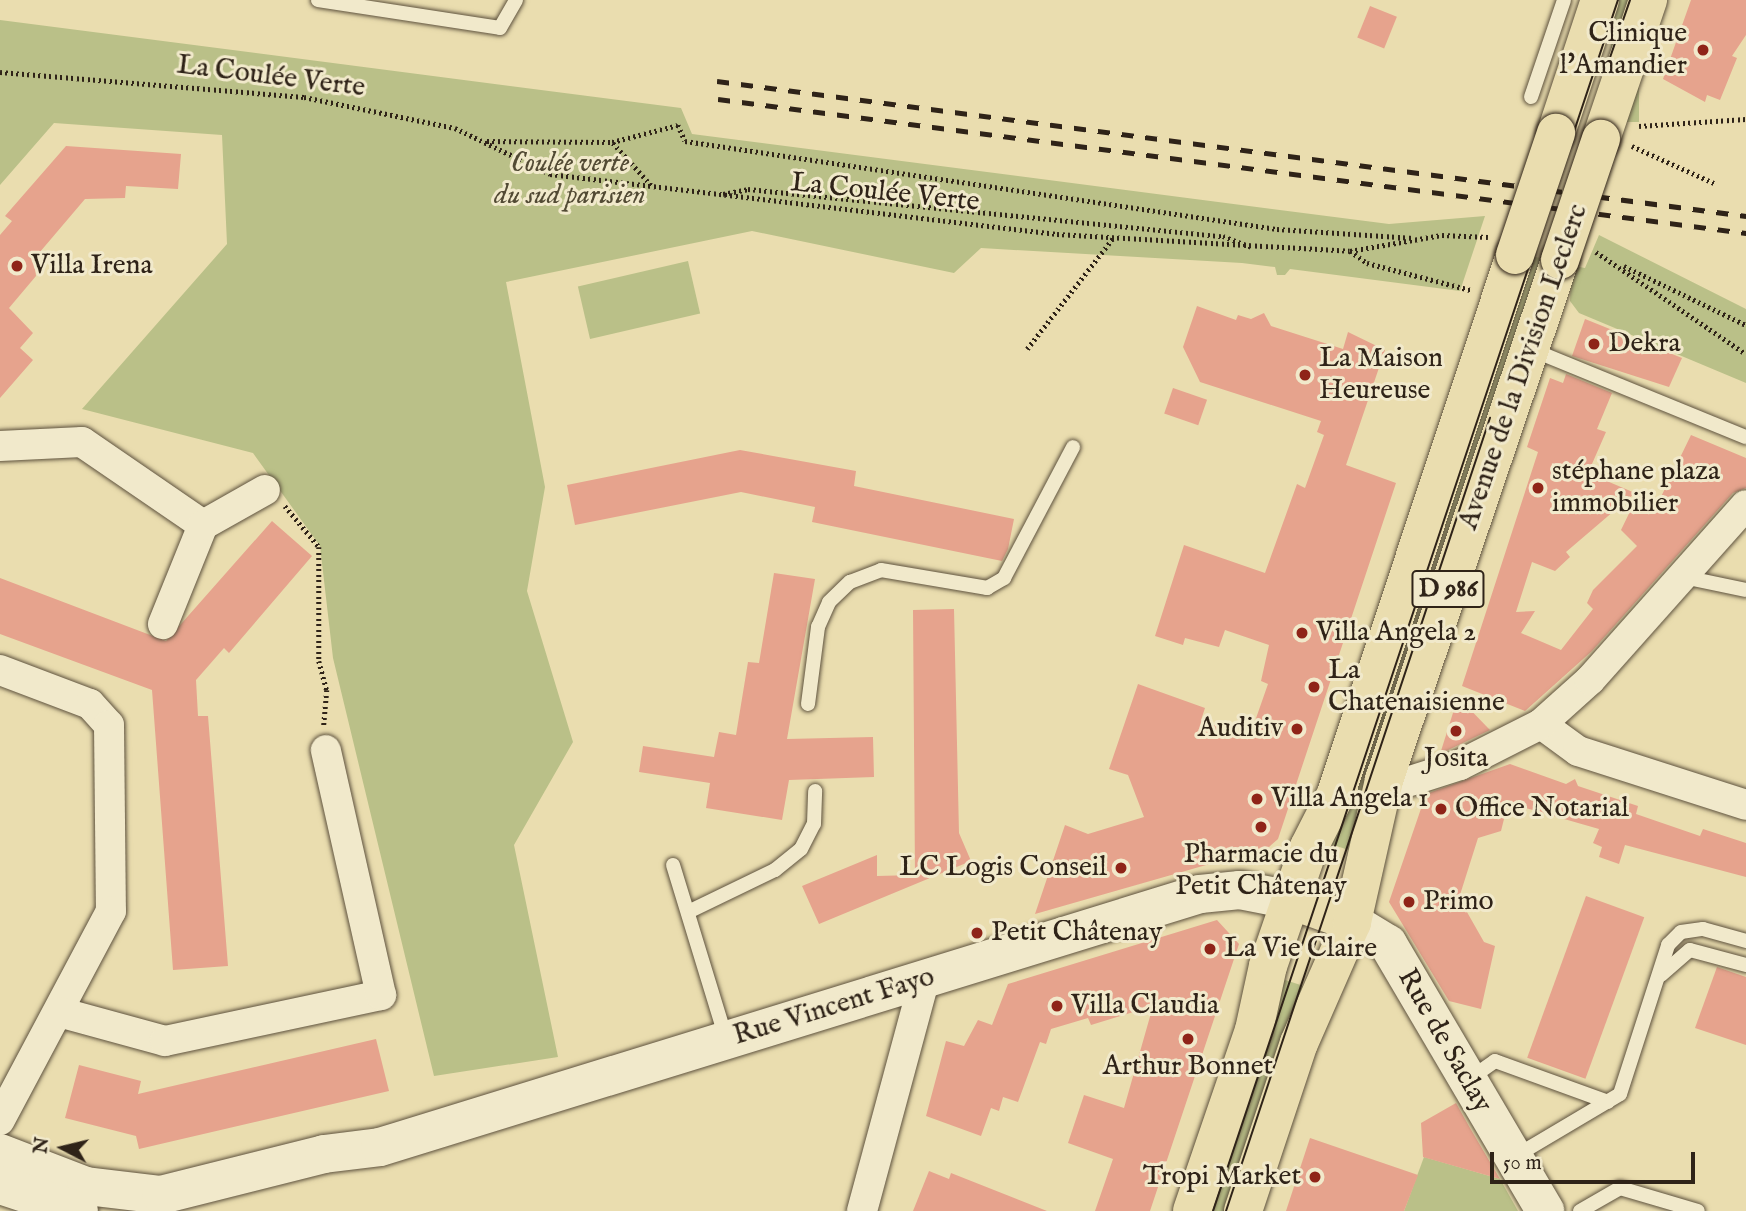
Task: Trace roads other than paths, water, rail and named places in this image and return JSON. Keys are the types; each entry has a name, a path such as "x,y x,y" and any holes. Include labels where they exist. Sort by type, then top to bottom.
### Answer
{"main road":[{"name":"Avenue de la Division Leclerc","path":"1192,1211 1290,900 1308,847 1336,794 1500,302 1506,246 1556,133 1600,0"},
{"name":"Avenue de la Division Leclerc","path":"1243,1211 1299,1043 1352,922 1384,780 1529,348 1620,137 1648,0"},
{"path":"1290,900 1352,922"}],"street":[{"path":"0,446 82,442 203,525"},
{"path":"163,624 203,525 265,490"},
{"path":"1384,780 1404,783 1460,765 1541,724 1590,680 1746,505"},
{"path":"0,670 90,704 109,725 111,911 0,1120"},
{"path":"1541,724 1578,751 1746,805"},
{"path":"59,1012 164,1041 381,995 326,750"},
{"name":"Rue Vincent Fayo","path":"205,1211 324,1175 380,1147 1200,894 1240,890 1290,900"},
{"name":"Rue de Saclay","path":"1352,922 1388,944 1545,1211"},
{"path":"862,1211 925,978"},
{"name":"Rue Vincent Fayo","path":"163,1206 324,1154 380,1147"},
{"path":"0,1153 86,1186 163,1206"},
{"path":"0,1185 79,1211"}],"lane":[{"path":"318,0 500,28 516,0"},
{"path":"1531,97 1564,0"},
{"path":"1529,348 1746,437"},
{"path":"808,704 818,626 829,602 850,582 881,570 987,588 1004,578 1073,447"},
{"path":"1682,577 1746,590"},
{"path":"688,912 775,870 801,849 814,824 815,791"},
{"path":"673,865 726,1040"},
{"path":"1513,1157 1620,1094 1668,945 1681,932 1703,929 1746,941"},
{"path":"1656,982 1690,950 1746,965"},
{"path":"1467,1081 1495,1061 1608,1102"},
{"path":"1580,1211 1620,1188 1698,1211"}],"tram line":[{"path":"1213,1211 1618,0"},
{"path":"1606,69 1630,0"},
{"path":"1226,1211 1490,418"}],"railway":[{"path":"717,81 1746,216"},
{"path":"718,99 1746,233"}],"place":[{"name":"Clinique l'Amandier","path":"1703,50"},
{"name":"Villa Irena","path":"17,266"},
{"name":"Dekra","path":"1594,344"},
{"name":"La Maison Heureuse","path":"1305,375"},
{"name":"stéphane plaza immobilier","path":"1538,488"},
{"name":"Villa Angela 2","path":"1302,633"},
{"name":"La Chatenaisienne","path":"1314,687"},
{"name":"Auditiv","path":"1297,729"},
{"name":"Josita","path":"1456,731"},
{"name":"Villa Angela 1","path":"1257,799"},
{"name":"Office Notarial","path":"1441,809"},
{"name":"Pharmacie du Petit Châtenay","path":"1261,827"},
{"name":"LC Logis Conseil","path":"1121,868"},
{"name":"Primo","path":"1409,902"},
{"name":"Petit Châtenay","path":"977,933"},
{"name":"La Vie Claire","path":"1210,949"},
{"name":"Villa Claudia","path":"1057,1006"},
{"name":"Arthur Bonnet","path":"1188,1039"},
{"name":"Tropi Market","path":"1315,1177"}],"park label":[{"name":"Coulée verte du sud parisien","path":"570,180"}]}
